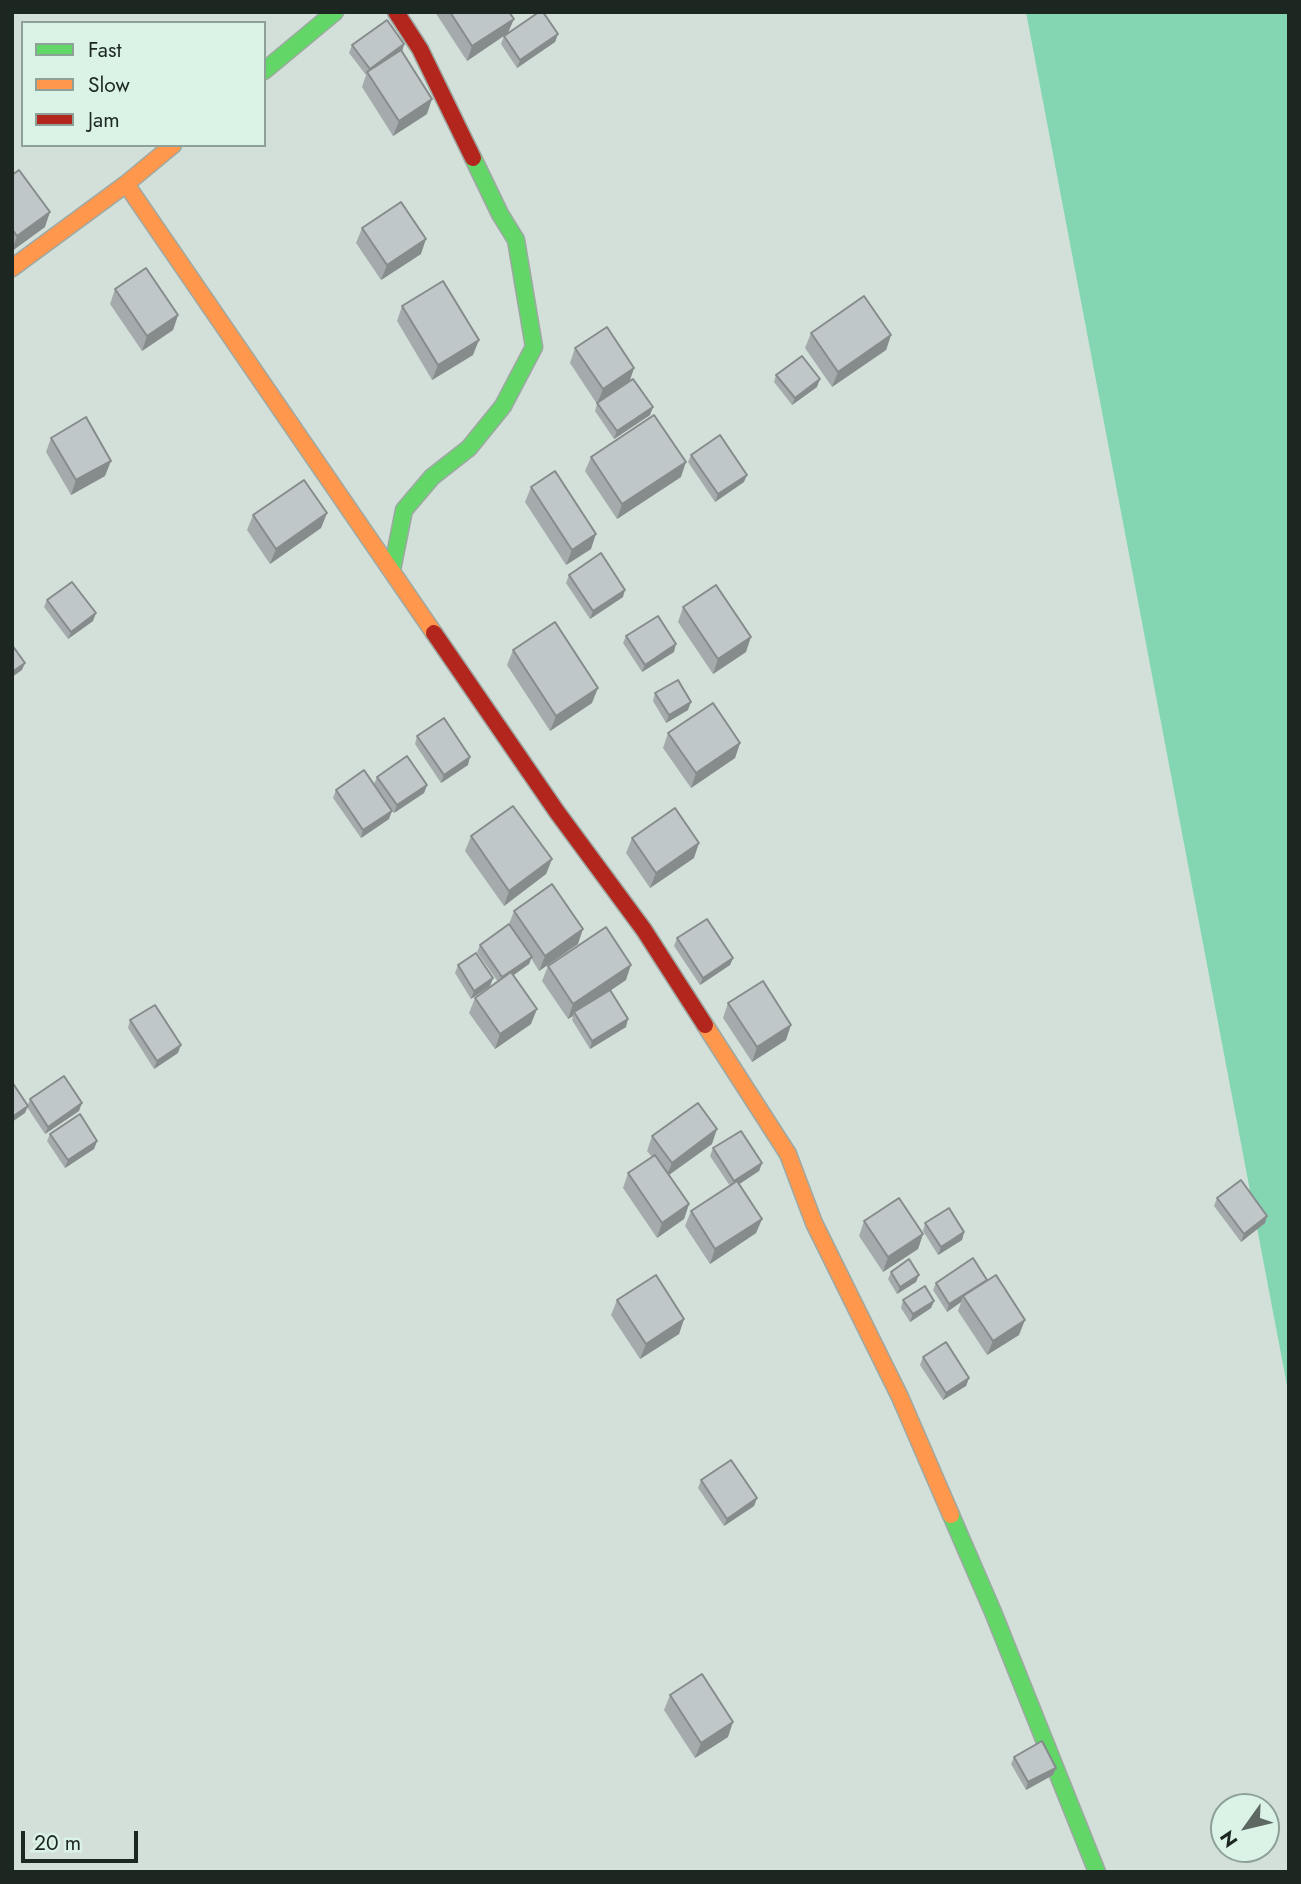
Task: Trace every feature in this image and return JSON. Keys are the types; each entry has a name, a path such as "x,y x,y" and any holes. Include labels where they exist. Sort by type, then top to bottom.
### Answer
{"street":[{"path":"266,69 335,12"},
{"path":"391,570 404,510 432,477 469,448 503,406 534,347 516,240 500,214 420,49 396,12"},
{"path":"12,268 126,184 171,147"},
{"path":"126,184 558,812 644,930 788,1154 814,1223 900,1397 993,1612 1097,1872"}],"shaded area":[{"path":"1026,12 1289,12 1289,1396"}],"building":[{"path":"450,12 509,12 514,19 472,46"},
{"path":"543,12 558,34 520,60 504,36"},
{"path":"387,20 404,44 370,69 352,45"},
{"path":"401,50 432,99 399,121 367,72"},
{"path":"19,170 50,212 17,236 12,229 12,175"},
{"path":"401,202 426,239 387,265 362,228"},
{"path":"146,268 178,315 147,336 115,289"},
{"path":"443,281 479,340 438,365 402,306"},
{"path":"864,296 891,335 838,372 811,333"},
{"path":"607,327 634,368 603,389 575,348"},
{"path":"802,356 820,379 795,398 776,375"},
{"path":"633,379 653,407 617,431 597,403"},
{"path":"654,415 686,462 622,504 591,457"},
{"path":"86,417 111,461 76,480 51,438"},
{"path":"720,435 747,475 718,494 691,455"},
{"path":"555,471 596,534 572,550 531,487"},
{"path":"304,480 327,513 276,549 253,515"},
{"path":"601,553 625,590 593,611 569,575"},
{"path":"72,582 96,613 71,632 47,600"},
{"path":"716,585 751,637 718,659 683,607"},
{"path":"658,616 676,644 645,665 626,636"},
{"path":"555,622 598,688 556,716 513,650"},
{"path":"12,645 25,663 12,672"},
{"path":"678,680 691,702 669,715 655,693"},
{"path":"713,703 740,743 696,773 668,733"},
{"path":"444,718 470,757 444,775 417,736"},
{"path":"407,756 427,785 397,805 377,777"},
{"path":"364,770 392,811 363,830 336,790"},
{"path":"513,806 552,859 509,891 471,836"},
{"path":"675,808 699,843 656,873 632,838"},
{"path":"552,884 583,929 545,956 514,911"},
{"path":"707,919 733,958 703,978 677,938"},
{"path":"509,924 532,957 502,977 480,945"},
{"path":"606,927 631,965 573,1004 548,966"},
{"path":"476,953 493,978 474,991 458,965"},
{"path":"511,972 537,1009 500,1034 475,998"},
{"path":"763,981 791,1025 757,1047 728,1003"},
{"path":"610,990 628,1019 592,1041 574,1012"},
{"path":"155,1005 181,1045 157,1061 130,1020"},
{"path":"64,1076 82,1103 48,1127 30,1099"},
{"path":"12,1082 28,1106 12,1117"},
{"path":"698,1103 717,1129 672,1163 652,1136"},
{"path":"80,1114 97,1141 68,1160 50,1134"},
{"path":"741,1131 762,1163 734,1181 713,1148"},
{"path":"655,1155 689,1204 662,1223 628,1173"},
{"path":"1241,1180 1267,1216 1244,1234 1217,1198"},
{"path":"737,1181 762,1219 715,1249 691,1211"},
{"path":"899,1198 923,1234 888,1257 864,1221"},
{"path":"949,1208 964,1232 941,1247 925,1223"},
{"path":"973,1258 987,1280 949,1304 936,1283"},
{"path":"909,1259 919,1275 900,1287 891,1272"},
{"path":"656,1275 684,1319 646,1344 617,1300"},
{"path":"996,1275 1025,1320 993,1341 963,1296"},
{"path":"925,1286 934,1301 913,1314 903,1300"},
{"path":"946,1342 969,1378 946,1393 923,1357"},
{"path":"731,1460 757,1498 727,1519 701,1480"},
{"path":"702,1674 733,1722 701,1743 670,1695"},
{"path":"1042,1741 1056,1768 1028,1782 1014,1757"}],"traffic: fast":[{"path":"266,69 335,12"},
{"path":"392,570 404,510 432,477 469,448 503,406 534,347 516,240 473,158"},
{"path":"951,1515 993,1612 1097,1872"}],"traffic: slow":[{"path":"12,268 126,184 171,147"},
{"path":"126,184 434,633"},
{"path":"705,1025 788,1154 814,1223 900,1397 951,1515"}],"traffic: jam":[{"path":"396,12 420,49 473,158"},
{"path":"434,633 557,812 644,930 705,1025"}]}
